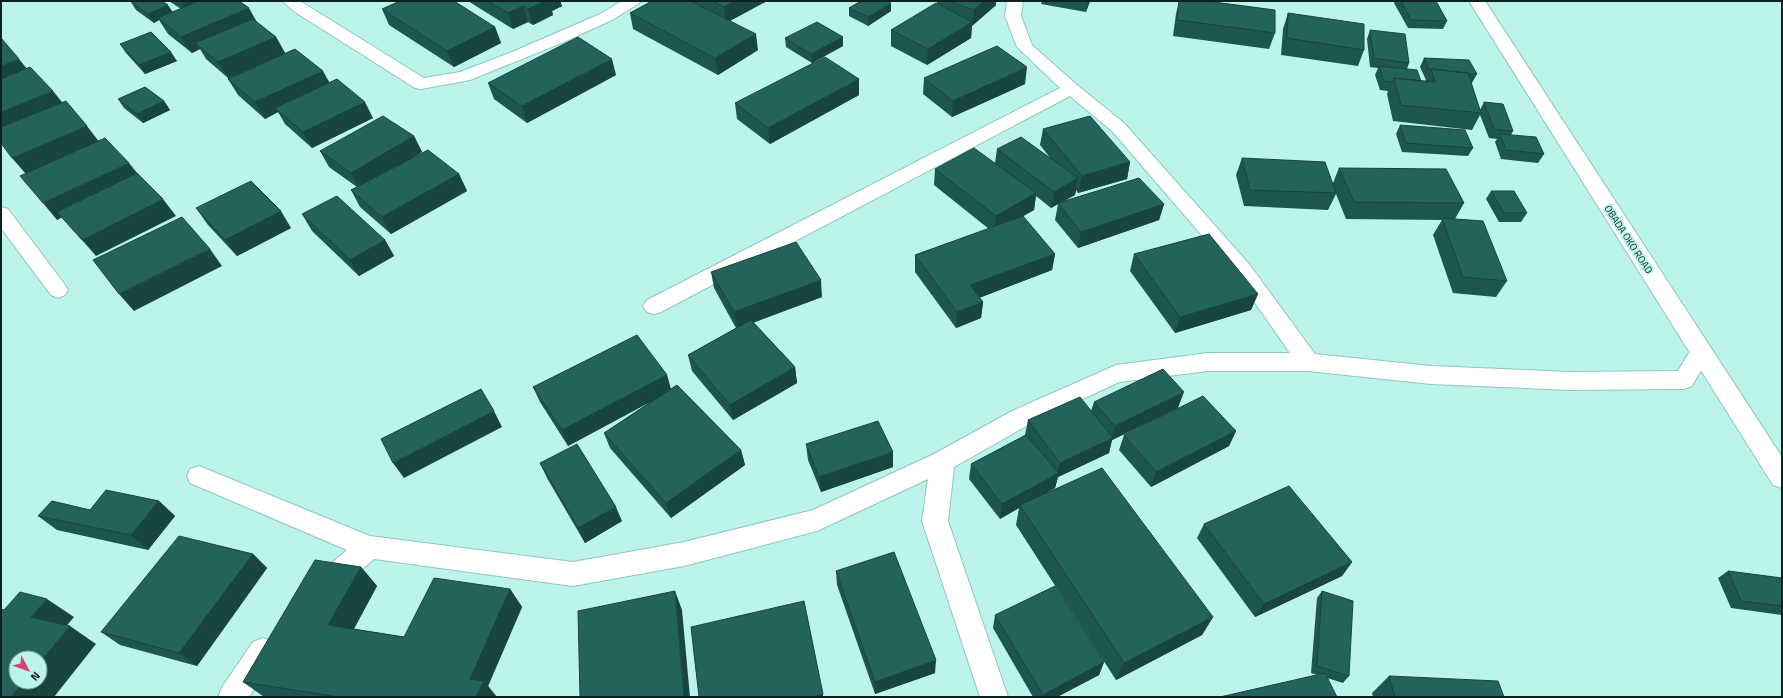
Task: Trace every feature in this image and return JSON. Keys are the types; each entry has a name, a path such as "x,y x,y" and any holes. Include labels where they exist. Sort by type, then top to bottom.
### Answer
{"street":[{"path":"290,1 300,9 422,84 464,76 558,40 606,17 633,1"},
{"path":"1015,1 1013,16 1025,47 1071,89 1118,127 1236,264 1308,362"},
{"name":"OBADA OKO ROAD","path":"1477,1 1782,478"},
{"path":"654,306 1071,89"},
{"path":"1,214 58,290"},
{"path":"199,476 369,547 573,574 684,554 817,520 943,461 1020,418 1116,374 1208,362 1308,362 1431,375 1570,381 1684,380 1701,352"},
{"path":"943,461 935,521 994,697"},
{"path":"310,598 369,547"},
{"path":"232,697 276,631"}],"building":[{"path":"162,1 168,5 148,14 131,2"},
{"path":"199,1 239,1 249,8 181,37 158,18"},
{"path":"400,1 454,1 495,27 447,51 382,9"},
{"path":"488,1 545,1 528,9 523,6 508,13"},
{"path":"652,1 690,1 756,34 715,58 630,13"},
{"path":"713,1 735,1 724,7"},
{"path":"861,1 888,1 891,3 868,17 849,8"},
{"path":"949,1 984,1 974,10"},
{"path":"1179,1 1206,1 1275,10 1275,33 1177,20"},
{"path":"1401,1 1436,1 1447,21 1411,20"},
{"path":"936,3 972,22 928,49 891,30"},
{"path":"1288,13 1364,24 1364,50 1287,38"},
{"path":"253,19 276,37 218,62 195,43"},
{"path":"817,22 843,37 811,54 785,38"},
{"path":"1370,30 1405,34 1409,63 1374,58"},
{"path":"151,32 171,52 139,65 120,44"},
{"path":"578,37 612,59 522,106 488,83"},
{"path":"1,38 19,59 1,66"},
{"path":"997,46 1027,67 953,101 924,78"},
{"path":"295,49 323,71 255,102 228,79"},
{"path":"825,57 859,79 768,128 735,103"},
{"path":"1424,58 1469,60 1477,74 1431,69 1430,71"},
{"path":"1379,66 1417,70 1421,81 1394,78 1392,82 1384,81"},
{"path":"30,67 53,91 1,112 1,79"},
{"path":"1431,69 1468,73 1481,113 1401,105 1394,78 1435,82"},
{"path":"337,79 365,102 303,132 275,108"},
{"path":"145,87 164,101 137,114 118,99"},
{"path":"66,101 87,126 12,158 1,143 1,127"},
{"path":"1484,102 1503,104 1513,131 1494,129"},
{"path":"383,116 414,136 351,173 320,151"},
{"path":"1090,116 1130,162 1082,176 1043,129"},
{"path":"1400,125 1465,130 1473,148 1406,143"},
{"path":"1500,134 1536,137 1544,154 1506,150"},
{"path":"1021,137 1078,178 1054,192 997,149"},
{"path":"105,138 129,163 43,203 20,176"},
{"path":"974,148 1036,193 996,216 935,169"},
{"path":"428,150 459,174 382,217 351,190"},
{"path":"1242,158 1325,162 1336,193 1250,190"},
{"path":"1339,168 1446,169 1464,203 1354,202"},
{"path":"137,173 163,199 82,240 57,212"},
{"path":"1139,178 1164,204 1081,232 1058,203"},
{"path":"251,181 281,211 225,240 196,208"},
{"path":"1491,191 1514,191 1527,213 1504,213"},
{"path":"337,196 385,240 350,260 302,214"},
{"path":"1023,216 1055,254 970,285 983,302 957,312 915,255"},
{"path":"182,217 210,249 119,294 93,260"},
{"path":"1442,218 1483,221 1507,281 1463,277"},
{"path":"1209,234 1258,294 1180,317 1134,254"},
{"path":"796,242 821,280 734,312 711,272"},
{"path":"751,320 795,367 730,405 688,355"},
{"path":"637,335 667,375 562,430 533,387"},
{"path":"1163,369 1184,392 1115,426 1094,402"},
{"path":"677,385 741,450 666,503 604,433"},
{"path":"481,389 494,411 393,463 381,439"},
{"path":"1203,396 1236,431 1156,472 1124,435"},
{"path":"1080,397 1113,438 1060,463 1028,420"},
{"path":"878,421 893,452 819,477 806,444"},
{"path":"1026,435 1059,473 1002,504 971,464"},
{"path":"577,444 616,507 578,528 540,463"},
{"path":"1102,468 1213,617 1124,663 1020,505"},
{"path":"1289,486 1352,562 1264,604 1204,524"},
{"path":"106,490 159,501 131,535 38,516 52,501 90,510"},
{"path":"179,536 253,554 179,653 101,632"},
{"path":"894,552 936,660 875,682 836,571"},
{"path":"315,560 361,567 328,625 404,637 434,578 510,589 470,679 484,681 476,697 339,697 243,682"},
{"path":"1728,571 1782,578 1782,606 1741,601"},
{"path":"1055,586 1104,662 1043,695 995,615"},
{"path":"675,591 684,697 580,697 578,611"},
{"path":"1322,591 1353,601 1349,676 1317,666"},
{"path":"20,592 47,599 31,617 70,626 48,652 48,650 8,650 8,690 17,690 11,697 1,696 1,609 4,610"},
{"path":"804,601 823,694 812,697 699,697 691,627"},
{"path":"1325,673 1337,697 1220,697"},
{"path":"1389,676 1498,681 1504,697 1395,697"}]}
